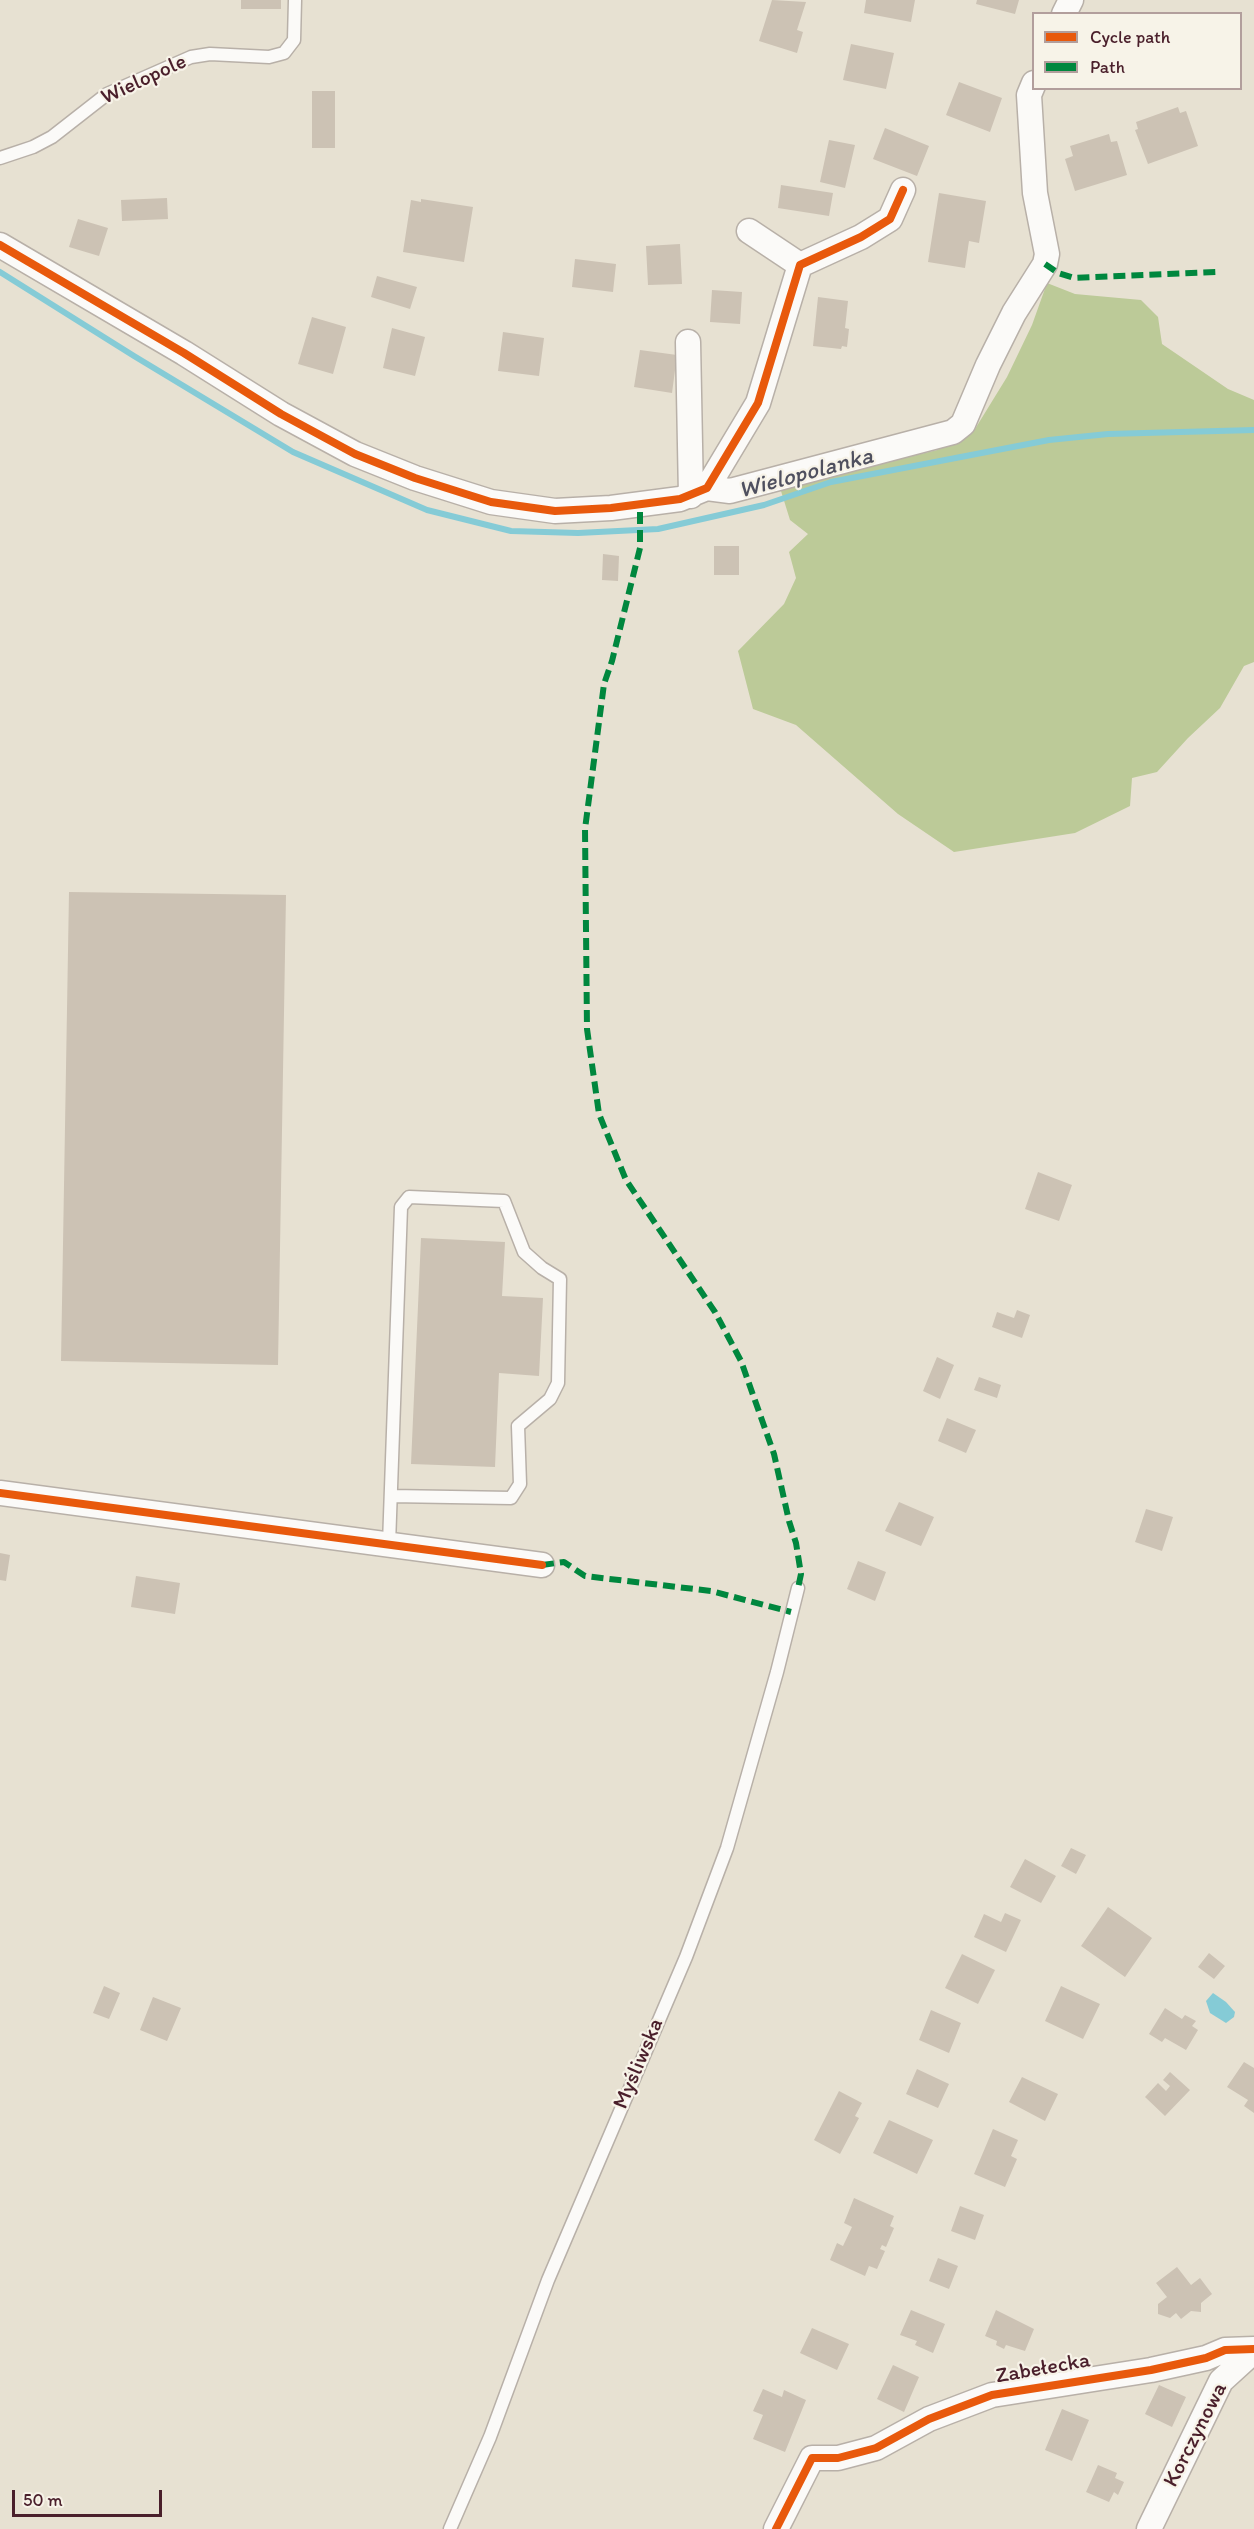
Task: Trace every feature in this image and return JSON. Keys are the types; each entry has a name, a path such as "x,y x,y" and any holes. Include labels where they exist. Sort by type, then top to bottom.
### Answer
{"street":[{"path":"0,245 184,353 281,414 355,454 415,478 491,501 555,511 611,508 699,492 730,491 953,432 963,424 988,365 1014,314 1045,264 1047,254 1035,193 1029,94 1032,87"},
{"path":"699,492 758,403 800,265 861,237 890,219 903,190"},
{"path":"749,231 800,265"},
{"path":"688,342 699,492"},
{"path":"0,1493 542,1564"},
{"name":"Zabełecka","path":"776,2529 812,2458 838,2458 876,2448 929,2419 992,2395 1151,2370 1206,2358 1225,2350 1254,2350"},
{"name":"Korczynowa","path":"1149,2529 1221,2381 1254,2350"}],"lane":[{"name":"Wielopole","path":"0,158 33,147 52,137 107,94 191,57 210,54 269,57 284,54 294,40 295,0"},
{"path":"389,1544 401,1207 409,1197 504,1201 524,1252 560,1279 558,1383 550,1399 518,1426 520,1484 511,1498 391,1496"},
{"name":"Myśliwska","path":"450,2529 490,2437 548,2280 686,1957 727,1848 777,1672 798,1588"}],"green space":[{"path":"1047,283 1075,294 1141,300 1158,317 1162,344 1228,389 1254,400 1254,662 1244,666 1220,708 1157,772 1132,778 1130,806 1075,833 954,852 898,814 796,725 753,709 738,651 784,604 796,578 789,552 808,534 790,520 781,491 810,481 937,450 975,429 1007,377 1032,325"}],"water":[{"path":"1213,1993 1235,2012 1234,2017 1226,2023 1210,2013 1206,2001"}],"building":[{"path":"241,0 281,0 281,9 241,9"},
{"path":"772,0 806,2 797,30 803,32 797,53 759,41"},
{"path":"866,0 915,0 911,22 864,13"},
{"path":"977,0 1019,0 1015,14 976,4"},
{"path":"851,44 894,53 886,89 843,80"},
{"path":"959,82 1002,98 990,132 946,115"},
{"path":"312,91 335,91 335,148 312,148"},
{"path":"1178,107 1180,113 1186,111 1198,146 1148,164 1135,130 1138,129 1136,122"},
{"path":"885,128 929,146 917,176 873,159"},
{"path":"1109,134 1111,142 1117,141 1127,175 1075,191 1065,159 1073,156 1070,146"},
{"path":"829,140 855,145 845,188 820,182"},
{"path":"781,185 833,193 829,216 778,208"},
{"path":"939,193 986,201 979,243 969,241 965,268 928,262"},
{"path":"167,198 168,219 122,221 121,200"},
{"path":"421,199 473,207 464,262 403,252 411,200 421,202"},
{"path":"78,219 108,228 99,256 69,247"},
{"path":"680,244 682,284 648,285 646,246"},
{"path":"575,259 616,264 613,292 572,287"},
{"path":"377,276 417,287 410,309 371,297"},
{"path":"712,290 742,292 740,324 710,322"},
{"path":"818,297 848,301 845,328 849,329 847,347 842,346 841,349 813,346"},
{"path":"312,317 346,327 333,374 298,364"},
{"path":"392,328 425,337 415,376 383,368"},
{"path":"503,332 544,338 539,376 498,371"},
{"path":"640,350 677,355 672,393 634,387"},
{"path":"714,546 739,546 739,575 714,575"},
{"path":"603,554 619,556 618,581 602,580"},
{"path":"69,892 286,895 278,1365 61,1361"},
{"path":"1038,1172 1072,1185 1059,1221 1025,1209"},
{"path":"421,1238 505,1242 502,1296 543,1298 539,1376 499,1373 495,1467 411,1464"},
{"path":"1017,1310 1030,1315 1022,1338 992,1327 997,1312 1014,1318"},
{"path":"937,1357 954,1365 940,1399 923,1391"},
{"path":"979,1377 1001,1385 997,1398 974,1390"},
{"path":"947,1418 976,1430 966,1453 938,1441"},
{"path":"899,1502 934,1517 921,1546 885,1531"},
{"path":"1146,1509 1173,1517 1162,1551 1135,1542"},
{"path":"0,1553 10,1555 6,1581 0,1580"},
{"path":"858,1561 886,1572 875,1601 847,1589"},
{"path":"136,1576 180,1583 175,1614 131,1607"},
{"path":"1071,1848 1086,1855 1076,1874 1061,1866"},
{"path":"1025,1859 1056,1876 1041,1903 1010,1887"},
{"path":"1108,1907 1152,1938 1125,1977 1081,1946"},
{"path":"1005,1913 1021,1920 1006,1952 974,1937 984,1914 1001,1922"},
{"path":"1209,1953 1225,1966 1214,1979 1198,1967"},
{"path":"962,1954 995,1970 978,2004 945,1988"},
{"path":"104,1986 120,1993 109,2019 93,2013"},
{"path":"1061,1986 1100,2004 1083,2039 1045,2021"},
{"path":"153,1997 181,2008 167,2041 140,2030"},
{"path":"1165,2008 1182,2019 1185,2015 1196,2021 1192,2026 1198,2030 1186,2050 1165,2038 1162,2042 1149,2034"},
{"path":"931,2010 961,2023 949,2053 919,2040"},
{"path":"1244,2062 1254,2068 1254,2113 1244,2106 1248,2100 1227,2087"},
{"path":"917,2069 949,2084 938,2108 906,2094"},
{"path":"1170,2072 1190,2090 1165,2116 1145,2097 1158,2083 1166,2091 1170,2086 1163,2080"},
{"path":"1022,2077 1058,2094 1045,2121 1009,2102"},
{"path":"839,2091 862,2103 855,2116 859,2118 840,2154 814,2140"},
{"path":"889,2120 933,2140 917,2174 873,2153"},
{"path":"993,2129 1018,2140 1011,2156 1017,2159 1005,2187 974,2174"},
{"path":"854,2198 894,2216 890,2226 894,2228 886,2247 882,2245 880,2249 885,2251 877,2269 869,2266 865,2276 830,2260 837,2243 843,2246 852,2227 844,2223"},
{"path":"960,2206 984,2215 975,2240 951,2231"},
{"path":"938,2258 958,2266 949,2289 929,2281"},
{"path":"1177,2267 1191,2285 1200,2278 1212,2294 1201,2303 1201,2312 1191,2311 1181,2319 1176,2313 1170,2318 1158,2314 1158,2304 1167,2297 1156,2283"},
{"path":"911,2310 945,2324 933,2353 915,2345 917,2341 900,2335"},
{"path":"996,2310 1034,2329 1025,2351 1006,2345 1004,2349 996,2345 997,2341 985,2336"},
{"path":"812,2328 849,2344 837,2370 800,2353"},
{"path":"893,2365 919,2377 904,2412 877,2399"},
{"path":"1159,2385 1186,2397 1172,2427 1145,2414"},
{"path":"763,2389 782,2397 784,2390 806,2400 785,2452 753,2439 763,2415 753,2411"},
{"path":"1062,2409 1089,2420 1072,2461 1045,2450"},
{"path":"1098,2465 1117,2473 1115,2478 1124,2482 1118,2495 1114,2492 1109,2502 1086,2492"}],"waterway":[{"name":"Wielopolanka","path":"0,272 293,452 427,510 511,531 578,533 658,529 764,505 831,482 1049,440 1108,434 1254,430"}],"marked path":[{"path":"1045,264 1058,273 1074,278 1217,272"},
{"path":"640,512 640,548 612,661 604,684 585,829 587,1029 599,1114 626,1180 715,1312 741,1361 774,1454 796,1543 801,1574 798,1588"},
{"path":"542,1565 564,1562 585,1576 711,1591 791,1612"}],"cycle path":[{"path":"0,245 184,353 281,414 355,454 415,478 491,502 555,511 611,508 680,499 707,488 758,403 800,265 861,237 890,219 903,190"},
{"path":"0,1493 542,1565"},
{"path":"776,2529 812,2458 838,2458 876,2448 929,2419 992,2395 1151,2370 1206,2358 1225,2350 1254,2349"}]}
